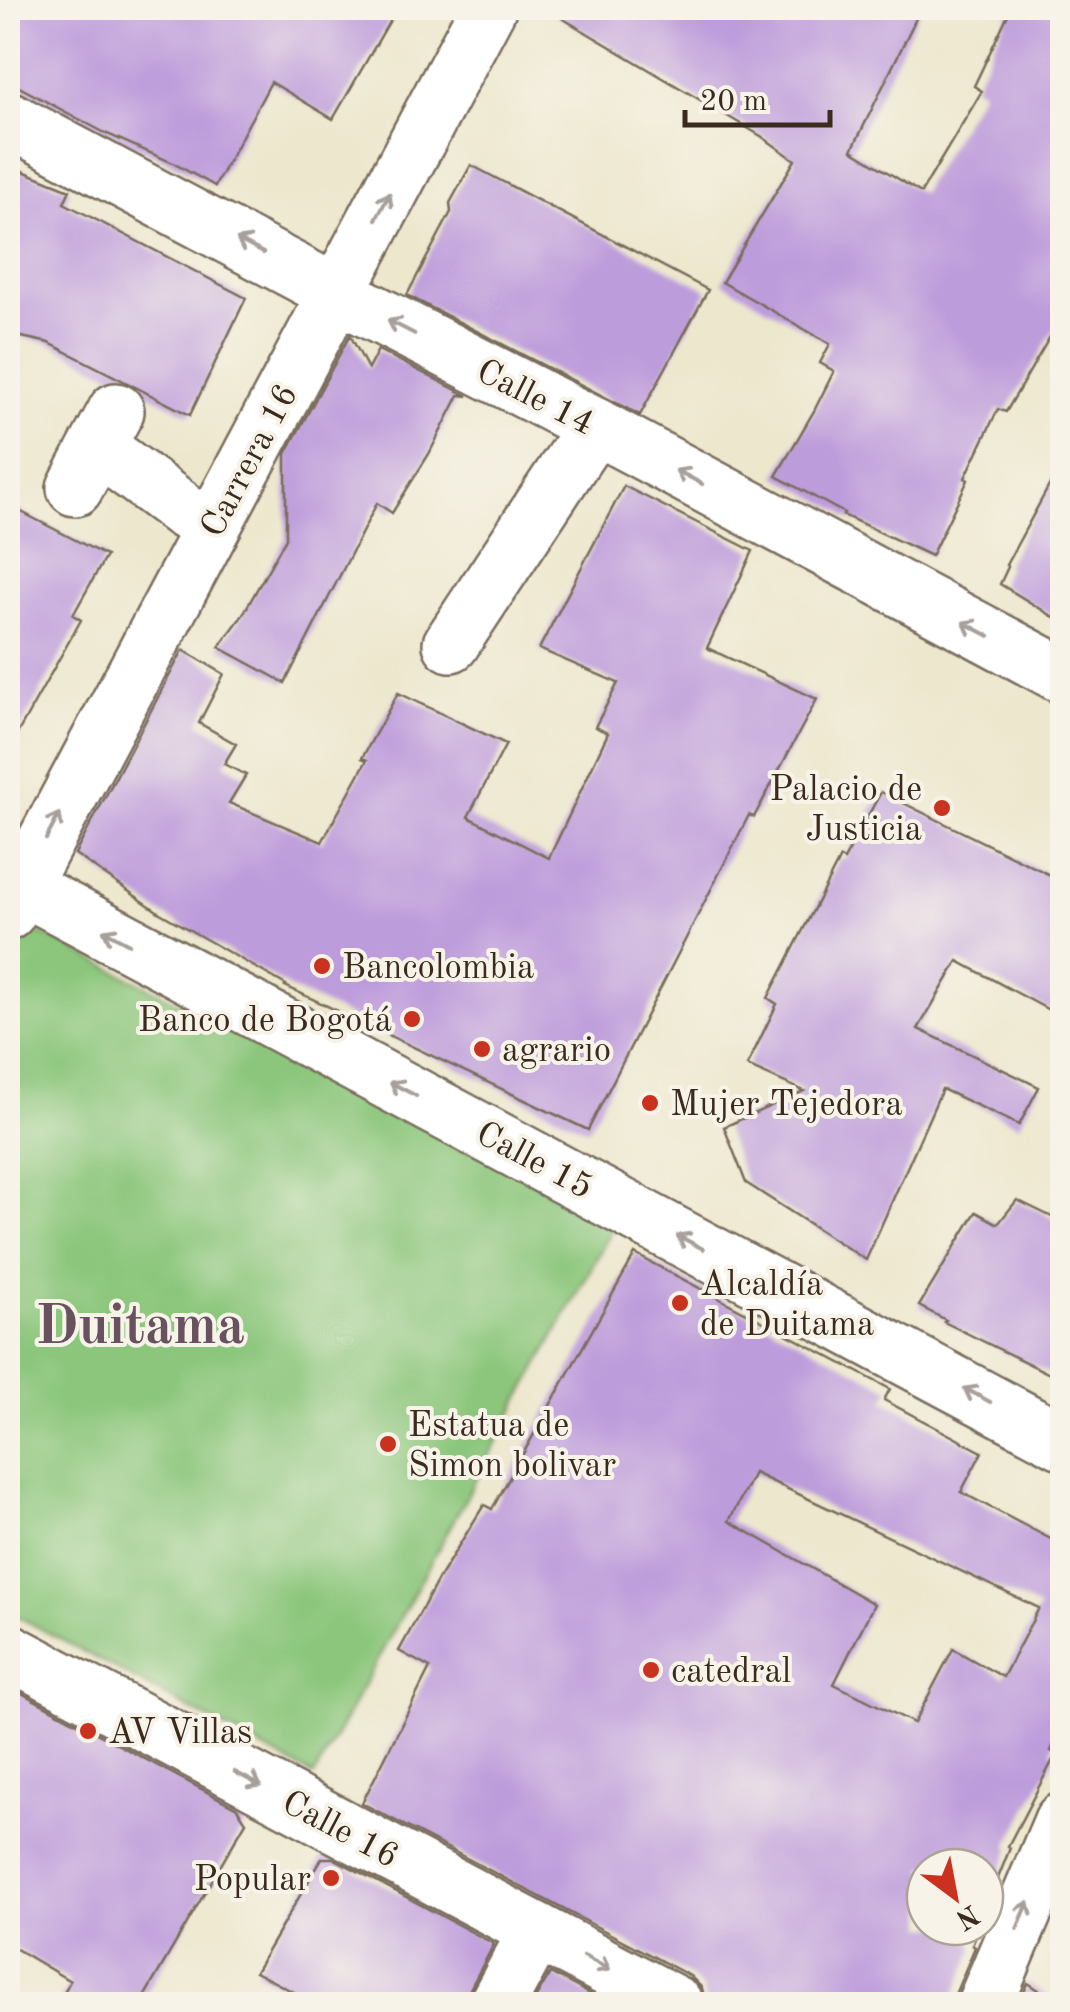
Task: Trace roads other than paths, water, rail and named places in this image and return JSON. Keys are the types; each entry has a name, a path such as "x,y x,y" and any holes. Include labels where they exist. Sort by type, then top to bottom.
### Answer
{"street":[{"name":"Carrera 16","path":"12,892 212,528 488,8"},
{"name":"Calle 14","path":"8,119 1062,674"},
{"path":"450,644 595,426"},
{"path":"96,449 212,528"},
{"name":"Calle 15","path":"12,892 1062,1442"},
{"name":"Calle 16","path":"8,1651 674,2004"},
{"path":"985,2004 1062,1821"},
{"path":"497,2004 537,1931"}],"place":[{"name":"Palacio de Justicia","path":"942,808"},
{"name":"Bancolombia","path":"322,966"},
{"name":"Banco de Bogotá","path":"412,1019"},
{"name":"agrario","path":"482,1049"},
{"name":"Mujer Tejedora","path":"650,1103"},
{"name":"Alcaldía de Duitama","path":"680,1303"},
{"name":"Estatua de Simon bolivar","path":"388,1444"},
{"name":"catedral","path":"651,1670"},
{"name":"AV Villas","path":"88,1731"},
{"name":"Popular","path":"331,1878"}],"district":[{"name":"Duitama","path":"140,1324"}]}
